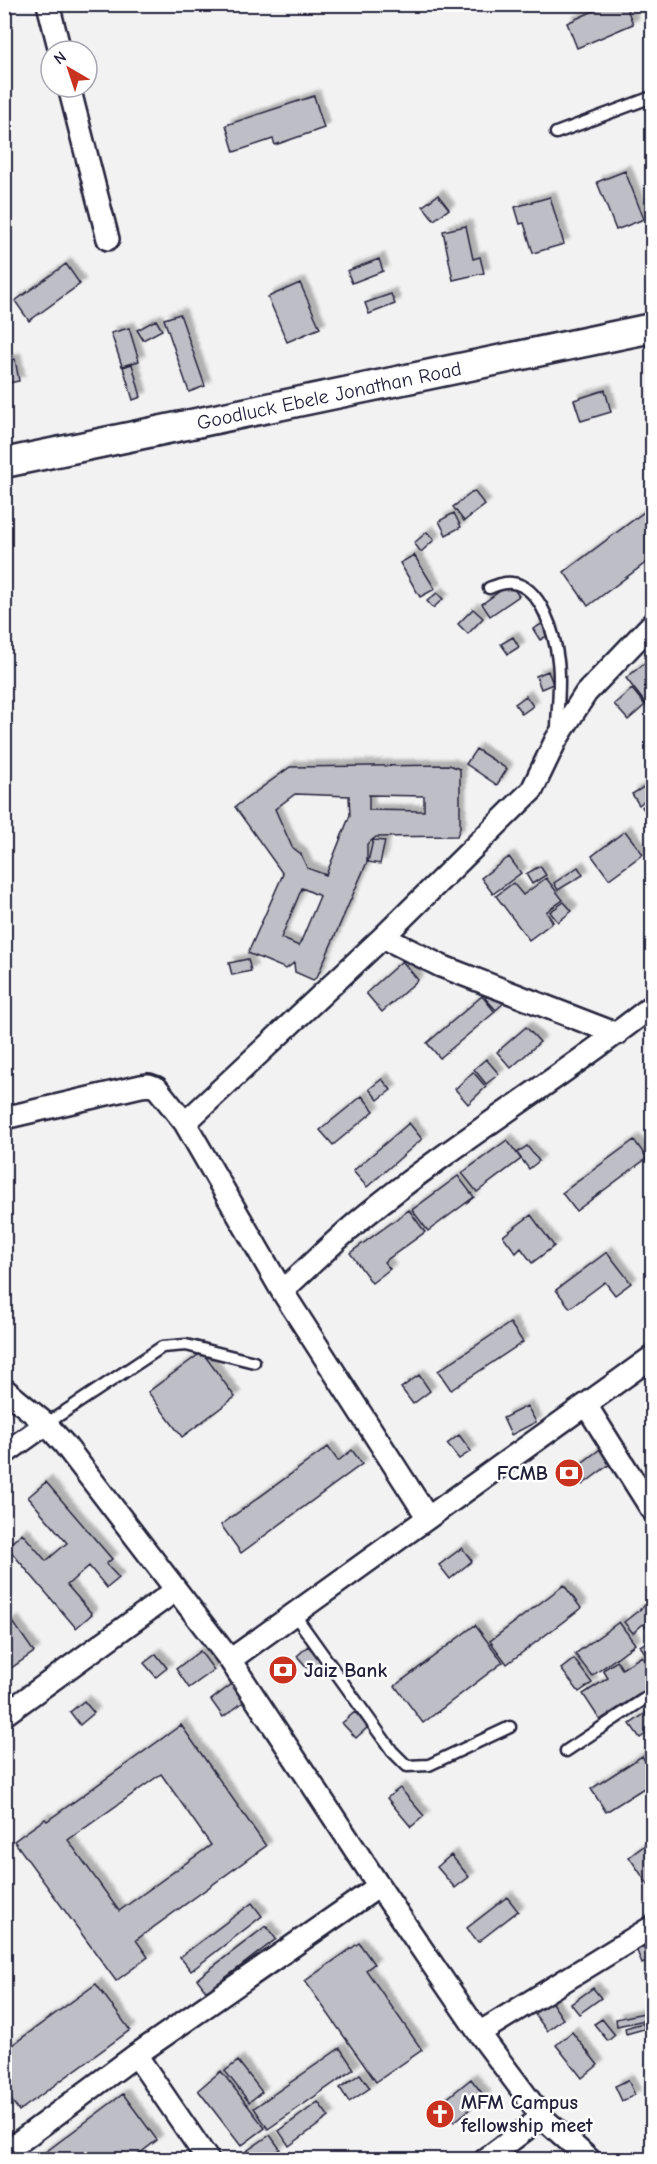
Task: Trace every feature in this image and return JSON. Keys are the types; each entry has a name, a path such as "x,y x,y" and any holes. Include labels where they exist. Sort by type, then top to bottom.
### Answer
{"main road":[{"name":"Goodluck Ebele Jonathan Road","path":"4,463 652,328"}],"street":[{"path":"48,4 57,39"},
{"path":"72,99 108,239"},
{"path":"185,1123 383,937 532,790 556,740 586,693 652,624"},
{"path":"383,937 441,966 617,1034"},
{"path":"282,1291 365,1215 491,1121 617,1034 652,1006"},
{"path":"4,1119 149,1085 163,1093 185,1123 282,1291 428,1518"},
{"path":"230,1660 652,1357"},
{"path":"4,1389 46,1424 65,1445 230,1660 378,1886 479,2033 542,2117 590,2160"},
{"path":"586,1405 652,1510"},
{"path":"4,1454 46,1424"},
{"path":"4,1715 176,1590"},
{"path":"19,2142 136,2055 378,1886"},
{"path":"479,2033 652,1927"},
{"path":"136,2055 208,2160"},
{"path":"485,2160 542,2117"}],"lane":[{"path":"556,133 652,97"},
{"path":"489,588 514,583 531,591 549,621 558,662 556,740"},
{"path":"46,1424 162,1347 186,1345 254,1362"},
{"path":"294,1614 392,1751 407,1766 429,1766 510,1727"},
{"path":"566,1751 652,1694"}],"building":[{"path":"609,4 625,4 633,24 577,48 567,23"},
{"path":"314,96 324,128 275,145 273,139 234,152 226,125"},
{"path":"625,171 644,219 616,230 597,182"},
{"path":"438,195 449,209 434,220 423,206"},
{"path":"550,197 564,244 533,253 524,223 520,224 515,207"},
{"path":"466,226 473,259 480,257 484,273 453,280 443,231"},
{"path":"379,259 383,271 352,283 347,271"},
{"path":"66,264 80,284 29,321 15,301"},
{"path":"300,283 320,328 287,342 268,297"},
{"path":"391,294 395,304 369,314 365,303"},
{"path":"180,314 205,386 189,392 164,319"},
{"path":"156,320 162,330 143,340 137,330"},
{"path":"129,328 139,361 122,366 111,333"},
{"path":"15,359 19,381 4,384 4,361"},
{"path":"132,364 141,397 133,400 123,367"},
{"path":"605,390 611,412 581,421 574,400"},
{"path":"474,491 485,505 464,521 453,507"},
{"path":"652,506 652,558 588,606 564,572"},
{"path":"454,513 461,527 446,535 439,521"},
{"path":"427,532 434,540 421,552 414,543"},
{"path":"414,555 435,589 420,597 400,563"},
{"path":"510,584 519,596 490,616 482,604"},
{"path":"437,593 443,599 433,608 427,601"},
{"path":"473,609 483,618 468,634 458,624"},
{"path":"545,622 552,633 540,640 533,629"},
{"path":"513,637 519,647 508,654 501,644"},
{"path":"652,657 652,712 626,678"},
{"path":"548,671 553,684 541,689 536,676"},
{"path":"632,689 645,705 628,720 614,704"},
{"path":"526,696 533,706 522,714 515,704"},
{"path":"476,749 507,769 497,785 466,764"},
{"path":"449,765 460,769 460,828 457,836 376,837 367,844 367,862 317,977 313,980 295,972 294,963 286,969 248,953 283,874 235,807 290,767","holes":["295,794 349,796 350,815 326,875 307,868 301,854 292,847 275,809","369,795 424,796 424,811 369,810","302,888 320,896 299,946 281,938"]},
{"path":"647,785 652,795 639,805 632,794"},
{"path":"652,799 652,821 642,807"},
{"path":"625,831 643,854 609,879 592,856"},
{"path":"373,840 385,841 380,864 368,862"},
{"path":"509,857 521,873 493,894 481,878"},
{"path":"540,866 546,875 532,884 526,874"},
{"path":"578,867 583,875 558,890 554,883"},
{"path":"546,878 563,900 546,912 553,922 529,940 496,896 513,883 523,895"},
{"path":"564,902 572,911 558,922 550,912"},
{"path":"248,959 251,971 232,975 229,963"},
{"path":"402,961 418,980 382,1012 366,993"},
{"path":"495,989 506,1001 496,1010 485,998"},
{"path":"482,996 495,1012 440,1058 427,1043"},
{"path":"526,1027 540,1042 511,1068 497,1052"},
{"path":"486,1059 499,1074 486,1084 474,1069"},
{"path":"473,1072 486,1087 468,1104 455,1089"},
{"path":"382,1079 391,1090 378,1100 369,1089"},
{"path":"362,1096 374,1111 333,1145 320,1130"},
{"path":"409,1123 422,1139 367,1187 353,1171"},
{"path":"507,1140 521,1159 477,1192 462,1173"},
{"path":"634,1140 647,1158 576,1211 562,1193"},
{"path":"527,1146 539,1161 529,1169 517,1153"},
{"path":"458,1176 474,1197 428,1231 412,1210"},
{"path":"409,1210 425,1232 384,1262 390,1269 372,1283 350,1253"},
{"path":"531,1215 554,1246 532,1263 521,1248 516,1253 503,1236"},
{"path":"607,1252 631,1283 615,1295 605,1282 570,1308 556,1290"},
{"path":"510,1323 523,1342 451,1390 438,1371"},
{"path":"202,1352 235,1397 182,1437 148,1392"},
{"path":"419,1375 430,1391 413,1404 401,1388"},
{"path":"527,1406 536,1422 511,1435 503,1418"},
{"path":"459,1435 471,1451 459,1459 447,1444"},
{"path":"607,1444 618,1458 582,1485 571,1471"},
{"path":"328,1447 338,1461 352,1450 362,1464 241,1553 221,1525"},
{"path":"46,1482 112,1559 106,1564 119,1578 107,1588 89,1566 67,1585 92,1614 76,1628 7,1547 22,1533 46,1561 67,1543 28,1497"},
{"path":"462,1548 472,1561 450,1579 439,1565"},
{"path":"564,1585 581,1608 507,1664 490,1641"},
{"path":"652,1600 652,1624 647,1628 643,1624 633,1633 624,1622"},
{"path":"13,1622 34,1652 4,1673 4,1629"},
{"path":"619,1622 635,1644 592,1676 575,1654"},
{"path":"475,1625 503,1662 423,1723 395,1686"},
{"path":"648,1641 652,1647 651,1661 640,1646"},
{"path":"308,1646 327,1668 316,1678 297,1656"},
{"path":"200,1651 214,1670 189,1688 176,1669"},
{"path":"156,1654 167,1668 156,1677 144,1663"},
{"path":"642,1656 652,1672 652,1686 600,1720 583,1694 608,1678 603,1670 617,1661 622,1669"},
{"path":"574,1659 592,1683 579,1692 561,1669"},
{"path":"236,1681 249,1698 223,1717 211,1700"},
{"path":"84,1701 94,1713 80,1725 70,1712"},
{"path":"652,1709 652,1730 640,1738 630,1724"},
{"path":"355,1712 368,1727 356,1738 342,1723"},
{"path":"181,1725 266,1846 136,1940 148,1957 116,1981 14,1841 45,1819 47,1821","holes":["161,1774 211,1845 119,1911 68,1840"]},
{"path":"642,1756 652,1774 652,1783 606,1812 591,1789"},
{"path":"400,1788 424,1816 411,1827 387,1798"},
{"path":"652,1840 652,1884 649,1886 629,1857"},
{"path":"451,1855 469,1877 455,1888 437,1867"},
{"path":"507,1897 518,1911 478,1942 467,1928"},
{"path":"252,1903 262,1916 191,1971 180,1957"},
{"path":"266,1926 276,1939 207,1992 197,1979"},
{"path":"359,1943 374,1964 366,1970 422,2050 376,2082 305,1981"},
{"path":"643,1946 649,1961 642,1964 636,1948"},
{"path":"652,1972 652,2000 644,1975"},
{"path":"96,1984 130,2030 19,2111 4,2090 4,2051"},
{"path":"593,1988 601,1998 579,2014 571,2004"},
{"path":"548,1997 563,2019 547,2031 531,2009"},
{"path":"649,2012 650,2019 617,2026 616,2019"},
{"path":"602,2019 615,2035 608,2041 594,2024"},
{"path":"643,2023 644,2029 626,2034 625,2028"},
{"path":"572,2032 598,2065 582,2078 556,2045"},
{"path":"340,2048 354,2069 268,2129 254,2108"},
{"path":"238,2061 262,2092 249,2102 225,2071"},
{"path":"221,2071 265,2128 241,2146 198,2090"},
{"path":"360,2074 370,2088 349,2102 340,2088"},
{"path":"471,2079 485,2097 454,2122 440,2104"},
{"path":"628,2080 635,2095 622,2101 615,2086"},
{"path":"123,2094 157,2140 131,2160 35,2160"},
{"path":"318,2102 329,2117 289,2146 279,2131"},
{"path":"270,2135 280,2149 264,2160 250,2160 245,2152"}],"place":[{"name":"FCMB","path":"569,1473"},
{"name":"Jaiz Bank","path":"283,1670"},
{"name":"MFM Campus fellowship meet","path":"440,2114"}]}
